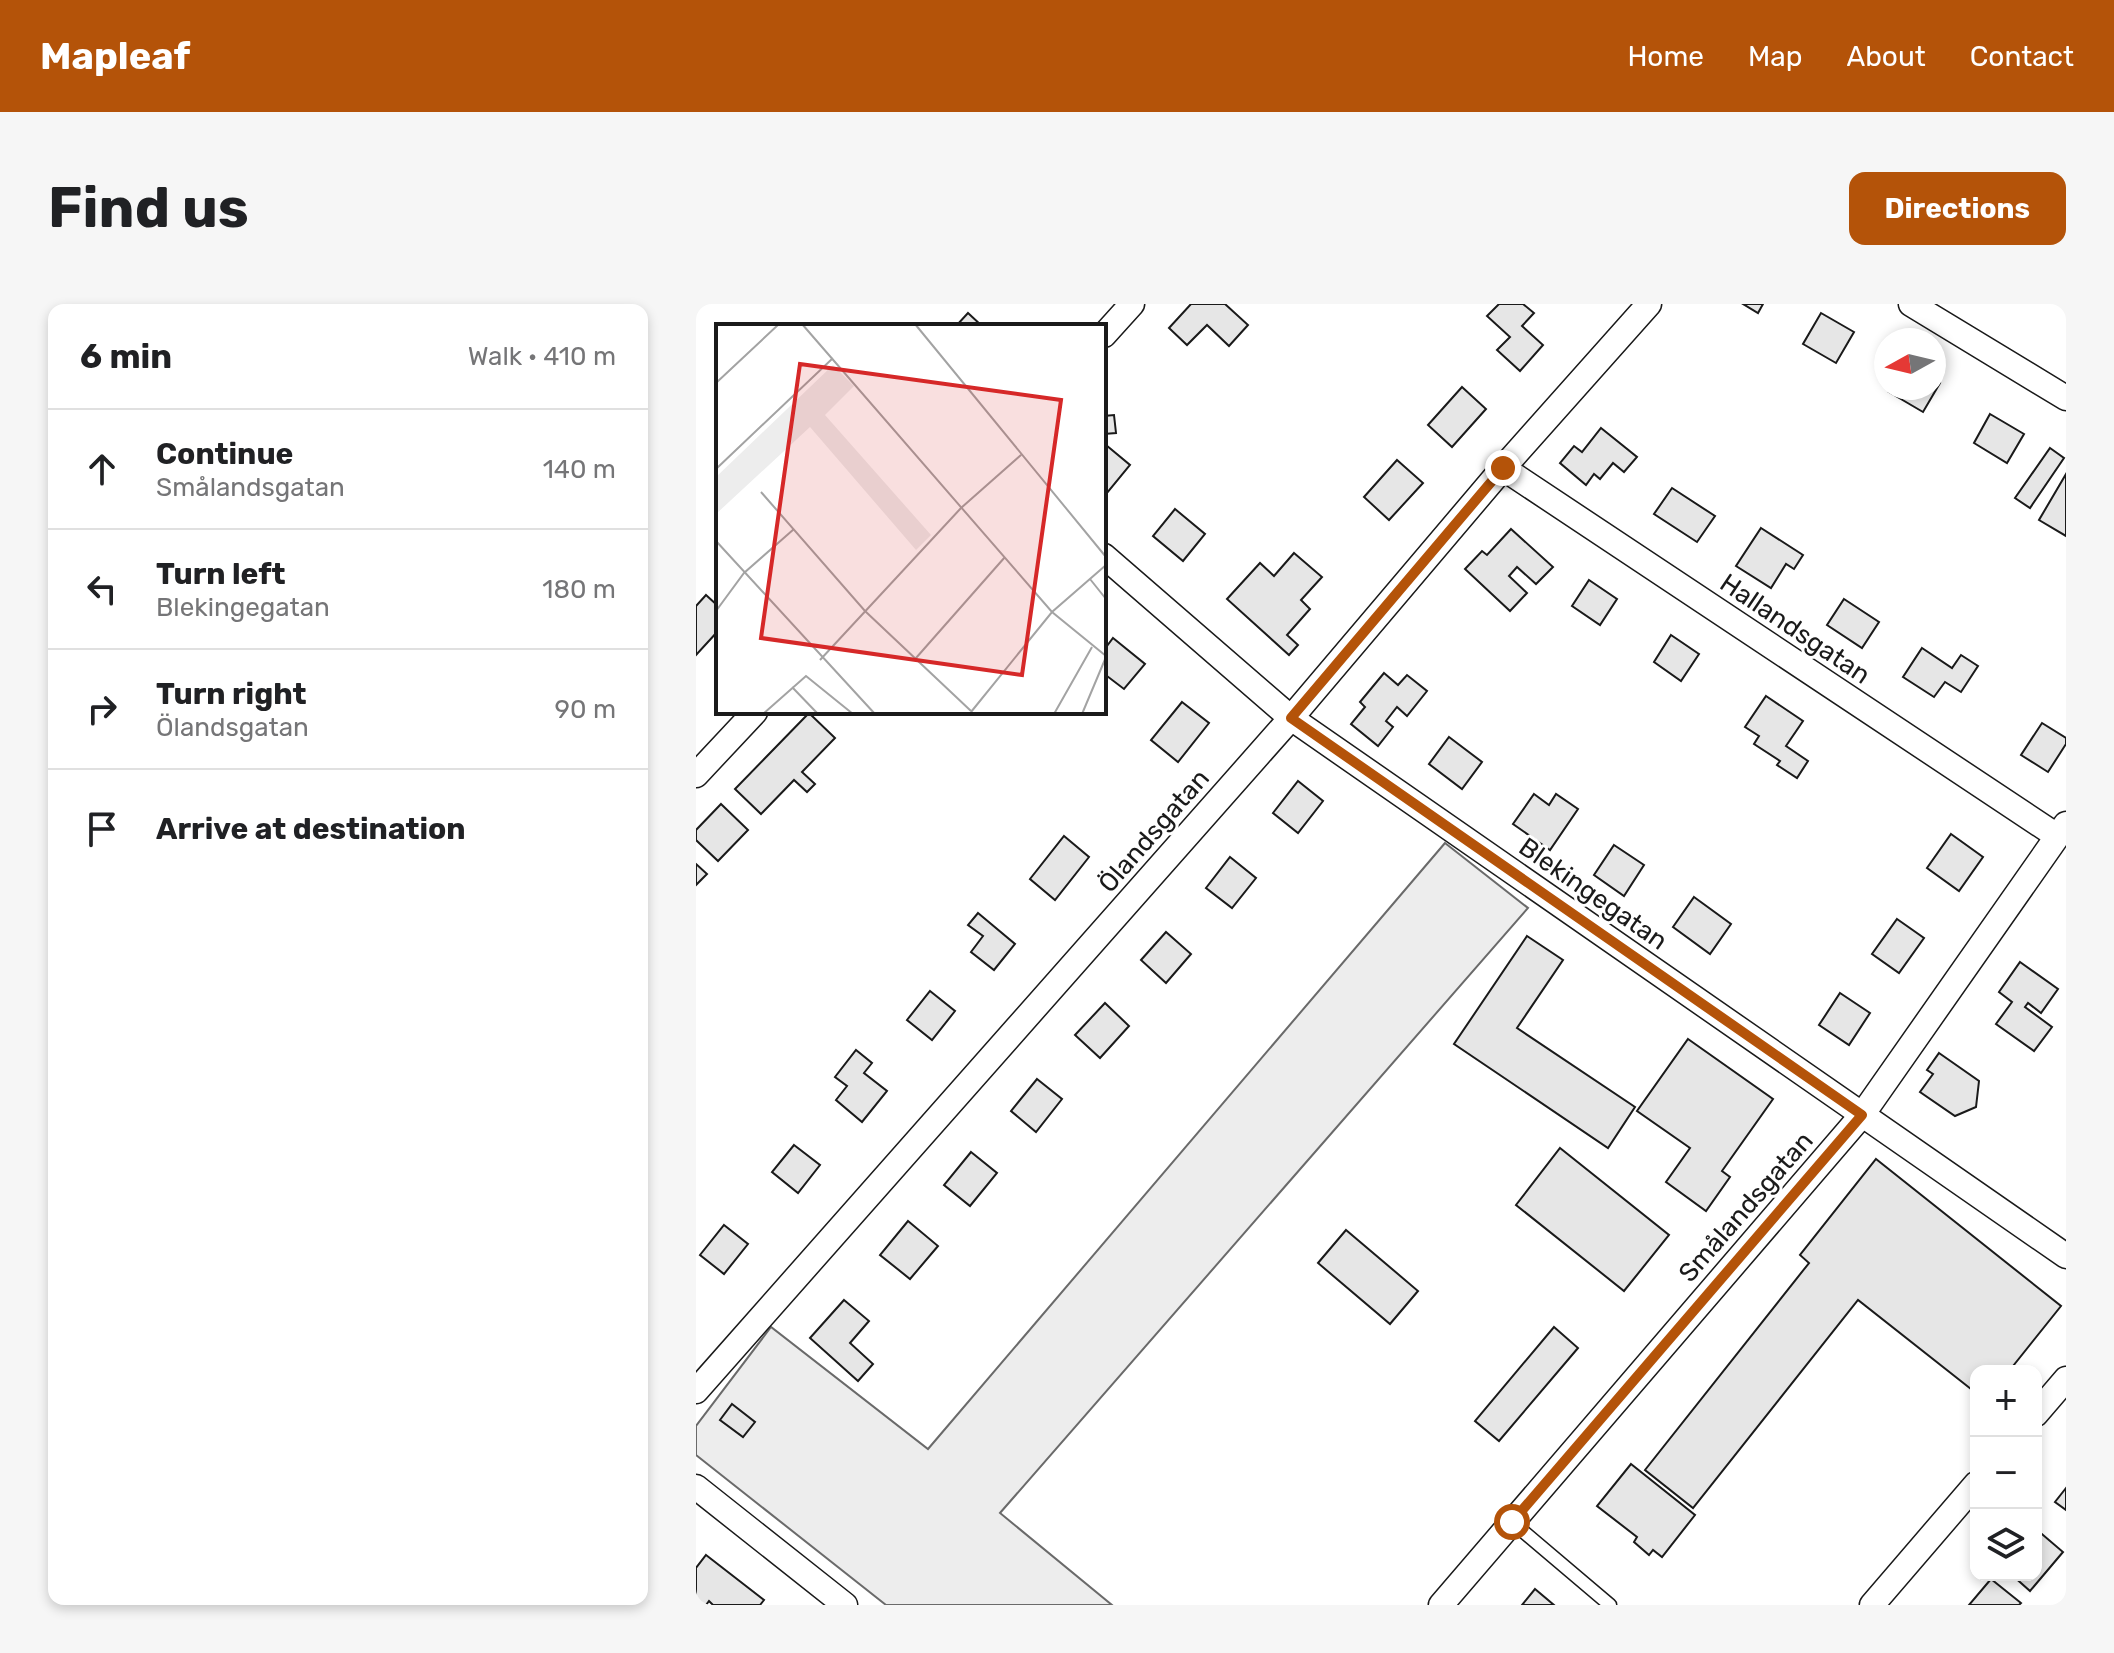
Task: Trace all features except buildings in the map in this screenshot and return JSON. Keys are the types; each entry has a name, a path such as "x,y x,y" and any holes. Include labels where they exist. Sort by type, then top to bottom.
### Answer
{"street":[{"path":"1106,333 1132,304"},
{"name":"Ölandsgatan","path":"696,1391 1291,718 1503,468 1649,304"},
{"path":"1911,304 2066,398"},
{"name":"Hallandsgatan","path":"1503,468 2062,830"},
{"name":"Blekingegatan","path":"1106,558 1291,718 2066,1256"},
{"path":"696,775 753,714"},
{"name":"Smålandsgatan","path":"1441,1605 1862,1115 2062,830"},
{"path":"2042,1407 2066,1379"},
{"path":"696,1487 845,1605"},
{"path":"1872,1605 1970,1491"}],"lane":[{"path":"1512,1522 1610,1605"}],"shaded area":[{"path":"1445,843 1528,908 1000,1513 1112,1605 886,1605 696,1455 696,1426 771,1327 928,1449"}],"route":[{"path":"1503,468 1291,718 1862,1115 1512,1522"}]}
